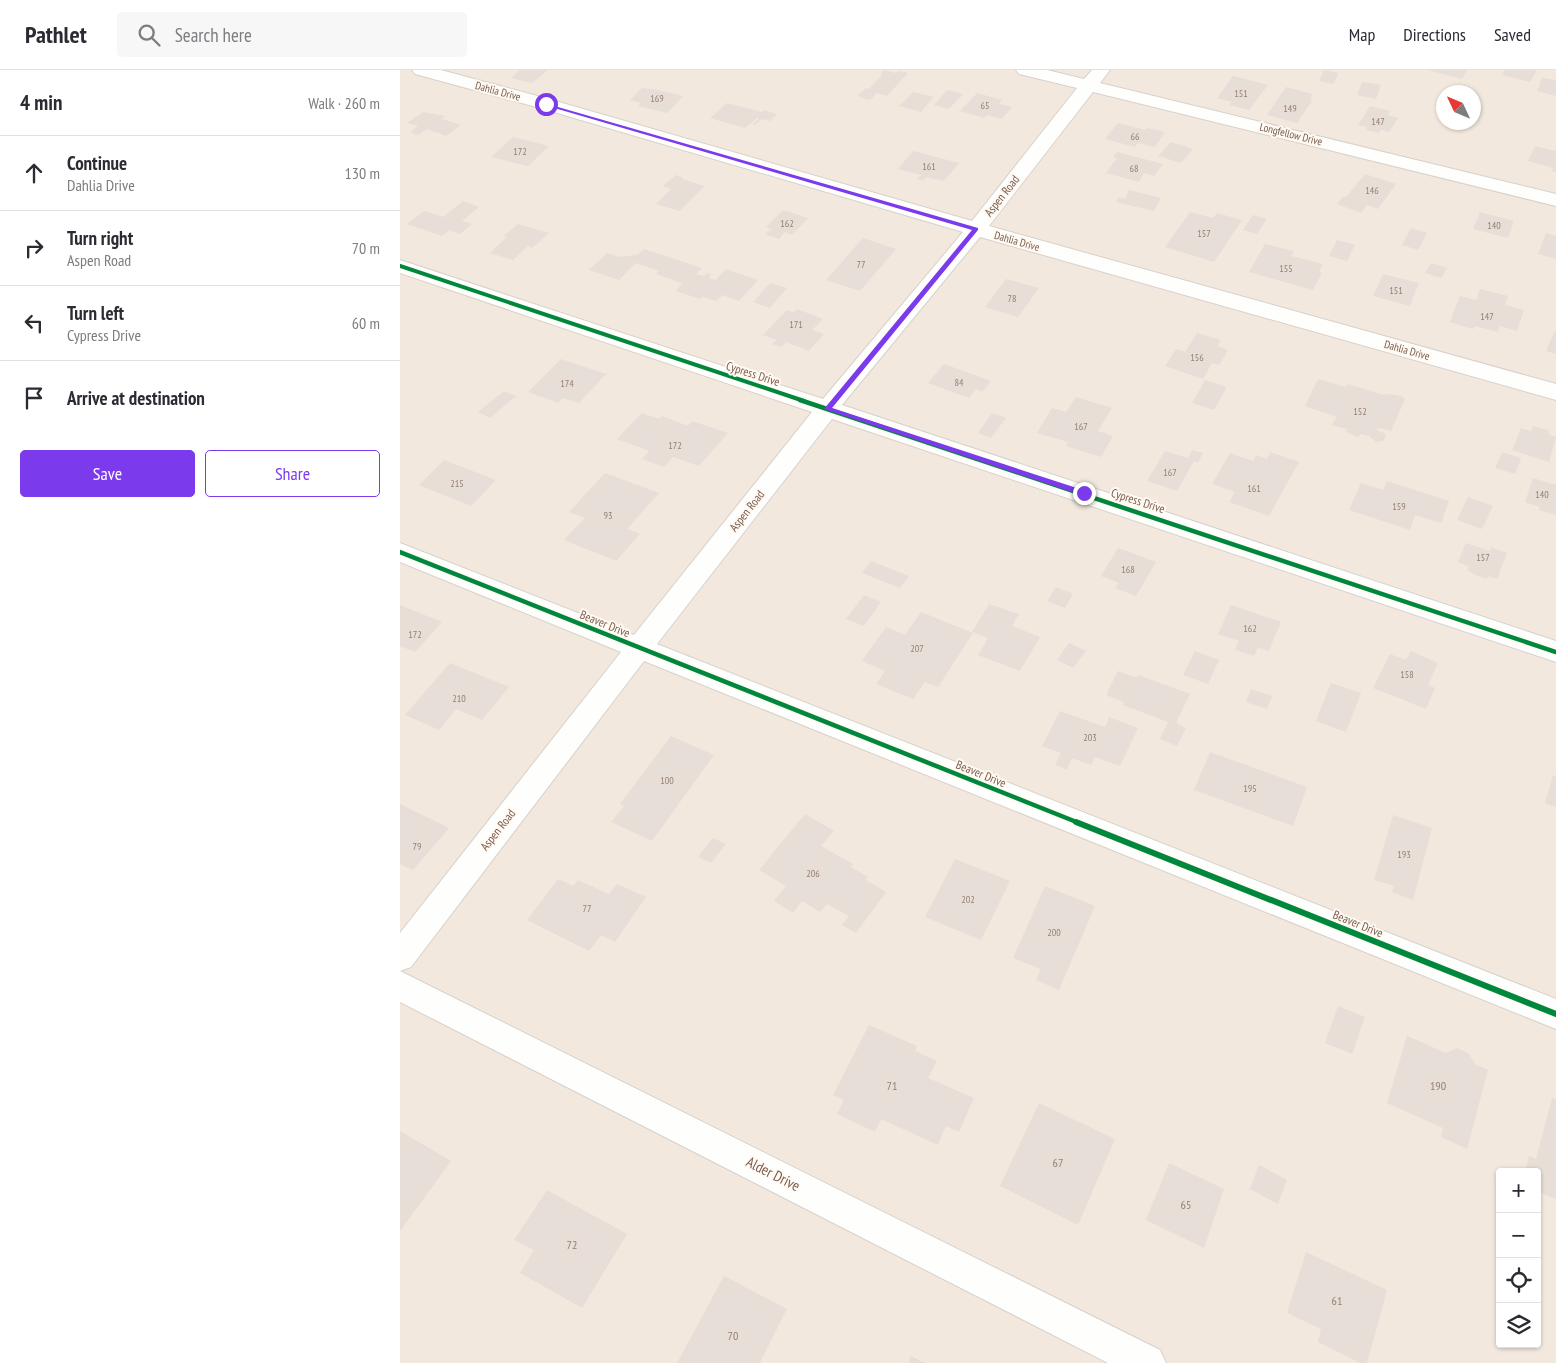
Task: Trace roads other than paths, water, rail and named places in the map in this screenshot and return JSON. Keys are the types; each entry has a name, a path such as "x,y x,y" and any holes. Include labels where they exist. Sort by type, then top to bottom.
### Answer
{"street":[{"name":"Dahlia Drive","path":"421,70 1556,392"},
{"name":"Longfellow Drive","path":"1025,70 1095,78 1250,124 1556,200"},
{"name":"Aspen Road","path":"400,958 638,648 827,409 976,229 1095,78"},
{"name":"Cypress Drive","path":"400,266 1556,652"},
{"name":"Beaver Drive","path":"400,552 1556,1014"},
{"name":"Alder Drive","path":"400,986 1147,1363"}]}
